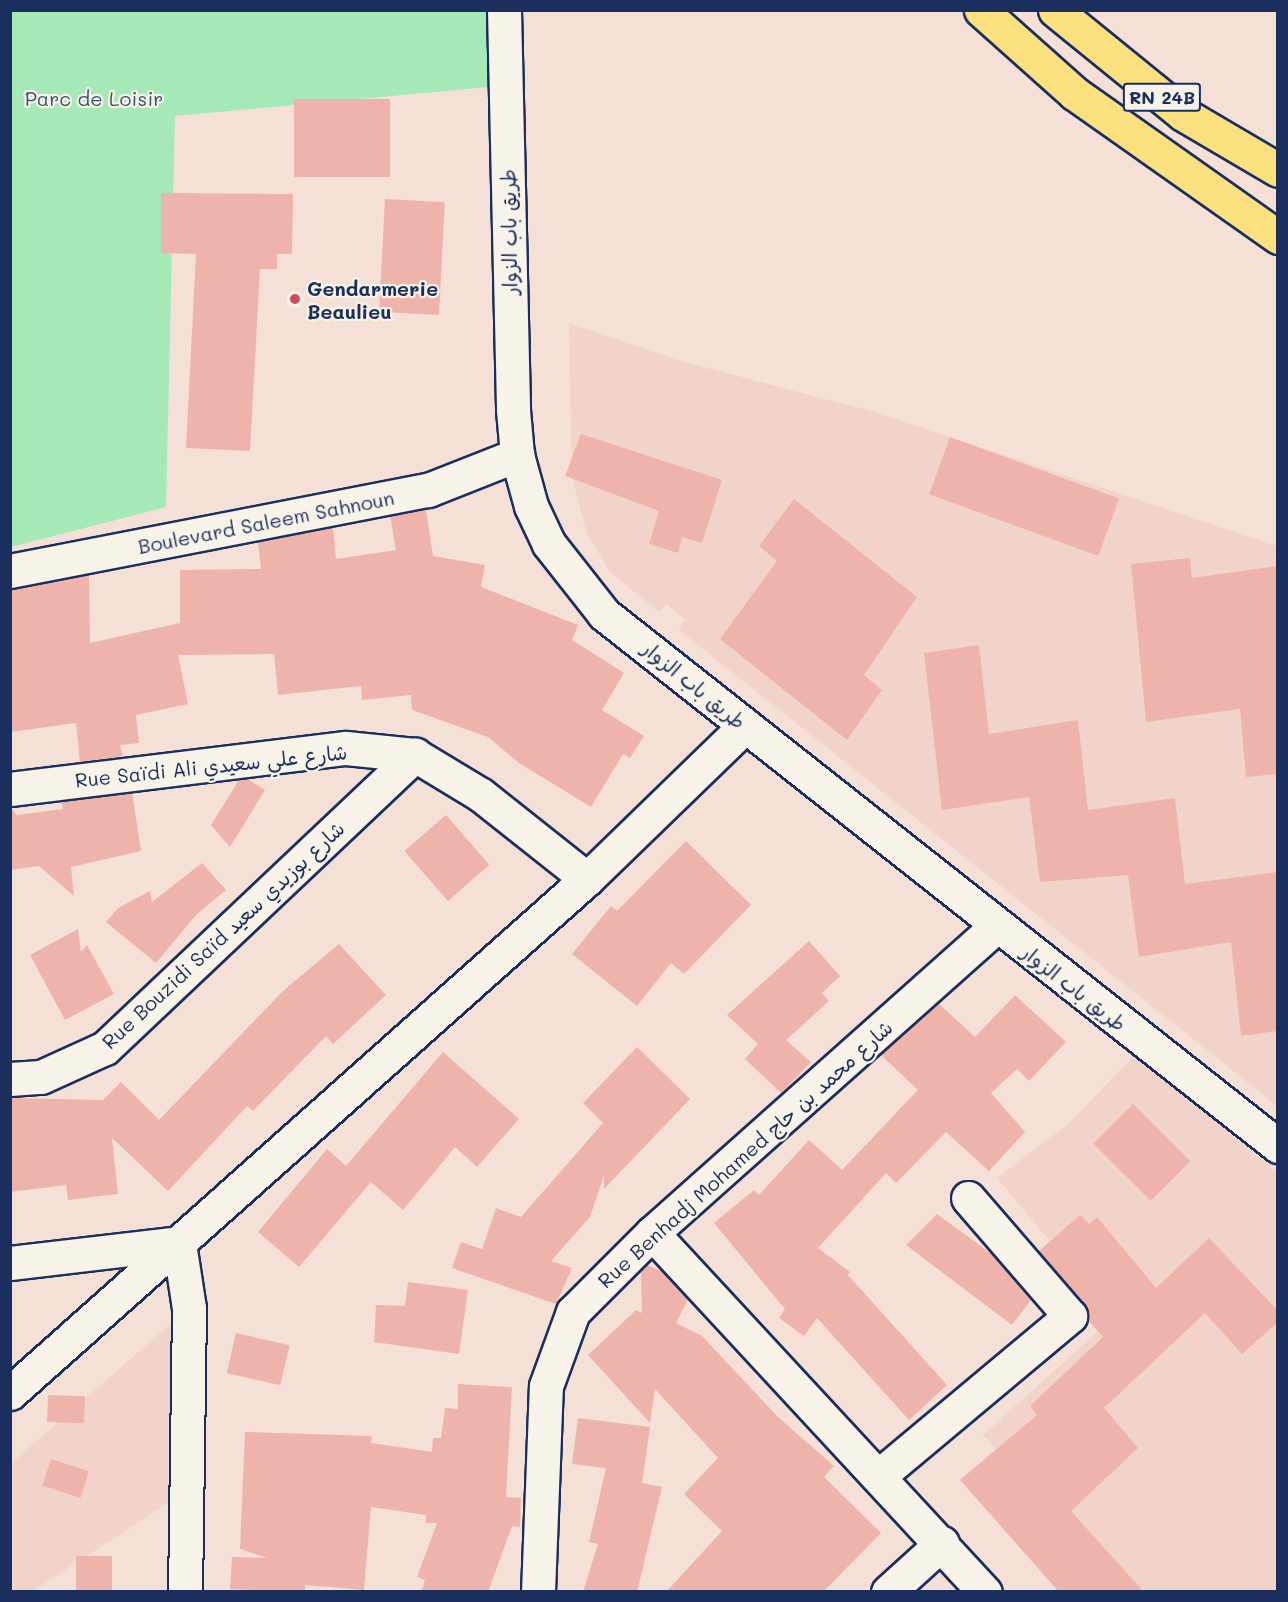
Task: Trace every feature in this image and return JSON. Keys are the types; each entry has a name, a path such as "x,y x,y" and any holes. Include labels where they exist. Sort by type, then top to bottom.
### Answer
{"main road":[{"path":"981,10 1074,93 1270,226"},
{"name":"RN 24B","path":"1055,10 1184,114 1278,170"}],"street":[{"name":"طريق باب الزوار","path":"504,10 517,455 531,506 574,580 604,614 996,927 1278,1146"},
{"name":"Boulevard Saleem Sahnoun","path":"10,571 428,490 517,455"},
{"path":"10,1393 587,879 745,726"},
{"name":"Rue Saïdi Ali شارع علي سعيدي","path":"10,789 346,748 415,755 481,795 587,879"},
{"name":"Rue Bouzidi Saïd شارع بوزيدي سعيد","path":"10,1079 41,1077 105,1048 415,755"},
{"name":"Rue Benhadj Mohamed شارع محمد بن حاج","path":"538,1592 546,1386 573,1312 652,1233 996,927"},
{"path":"880,1475 1070,1316 969,1198"},
{"path":"652,1233 880,1475 986,1592"},
{"path":"10,1263 179,1243"},
{"path":"179,1243 189,1308 185,1592"},
{"path":"888,1592 942,1543"}],"shaded area":[{"path":"569,323 684,362 878,413 1277,546 1277,1106 679,630 685,619 667,604 659,612 610,572 587,534 572,477"},
{"path":"1135,1055 1277,1172 1277,1591 1061,1591 960,1480 996,1449 983,1435 1107,1323 1058,1251 997,1178 1067,1125"},
{"path":"189,1308 189,1489 33,1591 11,1591 10,1464"}],"green space":[{"name":"Parc de Loisir","path":"11,11 488,11 489,87 175,116 166,507 11,547"}],"building":[{"path":"294,99 390,99 390,177 294,177"},
{"path":"161,193 293,194 292,254 277,254 277,269 260,269 250,451 186,448 196,254 161,253"},
{"path":"385,199 445,202 439,315 379,312"},
{"path":"581,434 722,480 702,543 682,537 678,553 649,544 659,511 565,476"},
{"path":"950,437 1119,499 1098,556 929,494"},
{"path":"794,499 917,597 864,675 882,690 847,740 720,639 777,561 759,546"},
{"path":"426,510 433,556 485,565 481,587 578,625 572,640 624,673 602,710 644,736 630,758 623,754 591,807 519,763 488,737 412,710 411,695 362,700 361,686 278,695 274,654 178,655 188,704 136,715 139,743 120,745 123,756 80,762 76,723 10,732 10,589 89,575 90,643 180,623 180,570 261,569 258,542 333,527 336,559 396,550 390,516"},
{"path":"1190,558 1192,578 1278,566 1278,774 1246,777 1240,709 1146,722 1131,564"},
{"path":"979,645 989,734 1078,720 1088,810 1175,798 1185,884 1278,872 1278,1031 1241,1036 1231,942 1139,957 1128,875 1040,882 1029,797 942,810 924,653"},
{"path":"248,779 265,790 230,847 211,825 239,780"},
{"path":"132,793 141,851 71,867 74,896 39,866 10,870 10,807 17,815 63,809 61,802"},
{"path":"446,815 489,865 448,901 404,851"},
{"path":"686,841 751,905 684,974 671,963 637,1006 572,954 611,906 617,911"},
{"path":"202,863 226,890 196,915 156,963 106,922 118,908 150,891 152,902"},
{"path":"78,929 81,952 87,945 114,994 65,1020 30,955"},
{"path":"809,941 840,976 822,993 829,1001 786,1040 811,1062 781,1093 745,1059 758,1044 727,1015"},
{"path":"339,944 386,995 333,1044 326,1036 253,1111 247,1106 168,1191 112,1138 118,1194 68,1200 66,1185 10,1192 10,1098 103,1100 121,1082 159,1120 283,991"},
{"path":"1015,995 1066,1042 1029,1081 1017,1069 991,1093 1025,1132 989,1171 946,1132 896,1183 886,1173 818,1248 850,1272 848,1275 947,1385 909,1420 817,1318 804,1336 779,1318 785,1309 714,1223 754,1190 759,1195 809,1140 842,1170 918,1090 881,1055 938,1003 975,1037"},
{"path":"637,1047 690,1099 604,1189 604,1175 590,1217 551,1261 572,1268 556,1304 452,1268 461,1242 482,1249 496,1208 521,1217 603,1123 583,1103"},
{"path":"443,1052 519,1119 477,1167 455,1147 403,1210 371,1182 299,1267 258,1232 327,1149 346,1166"},
{"path":"1133,1104 1190,1161 1151,1201 1093,1144"},
{"path":"937,1214 993,1255 1031,1300 1012,1325 906,1245"},
{"path":"1080,1215 1089,1224 1097,1217 1156,1288 1209,1238 1278,1311 1278,1322 1242,1354 1205,1313 1104,1408 1138,1448 1071,1511 1144,1592 1059,1592 960,1480 1037,1415 1030,1406 1103,1337 1088,1320 1084,1304 1039,1251"},
{"path":"647,1265 663,1272 688,1299 676,1323 702,1336 778,1417 834,1466 824,1477 881,1533 823,1592 666,1592 722,1531 684,1494 718,1458 655,1389 650,1423 588,1355 636,1310 642,1313 641,1270"},
{"path":"408,1282 468,1290 459,1354 374,1342 376,1305 405,1306"},
{"path":"236,1333 290,1345 280,1385 227,1373"},
{"path":"458,1384 512,1387 506,1497 521,1498 520,1527 512,1526 488,1592 421,1592 425,1580 417,1577 437,1523 426,1523 426,1515 371,1507 364,1590 305,1585 305,1592 230,1589 232,1557 267,1558 240,1549 245,1432 372,1436 371,1443 432,1452 433,1438 441,1438 445,1408 458,1409"},
{"path":"48,1395 85,1396 84,1423 47,1422"},
{"path":"578,1418 650,1427 642,1483 662,1487 637,1592 583,1592 598,1544 589,1542 606,1468 572,1464"},
{"path":"51,1459 89,1471 80,1498 42,1486"},
{"path":"76,1556 112,1556 112,1592 76,1592"}],"place":[{"name":"Gendarmerie Beaulieu","path":"295,299"}]}
